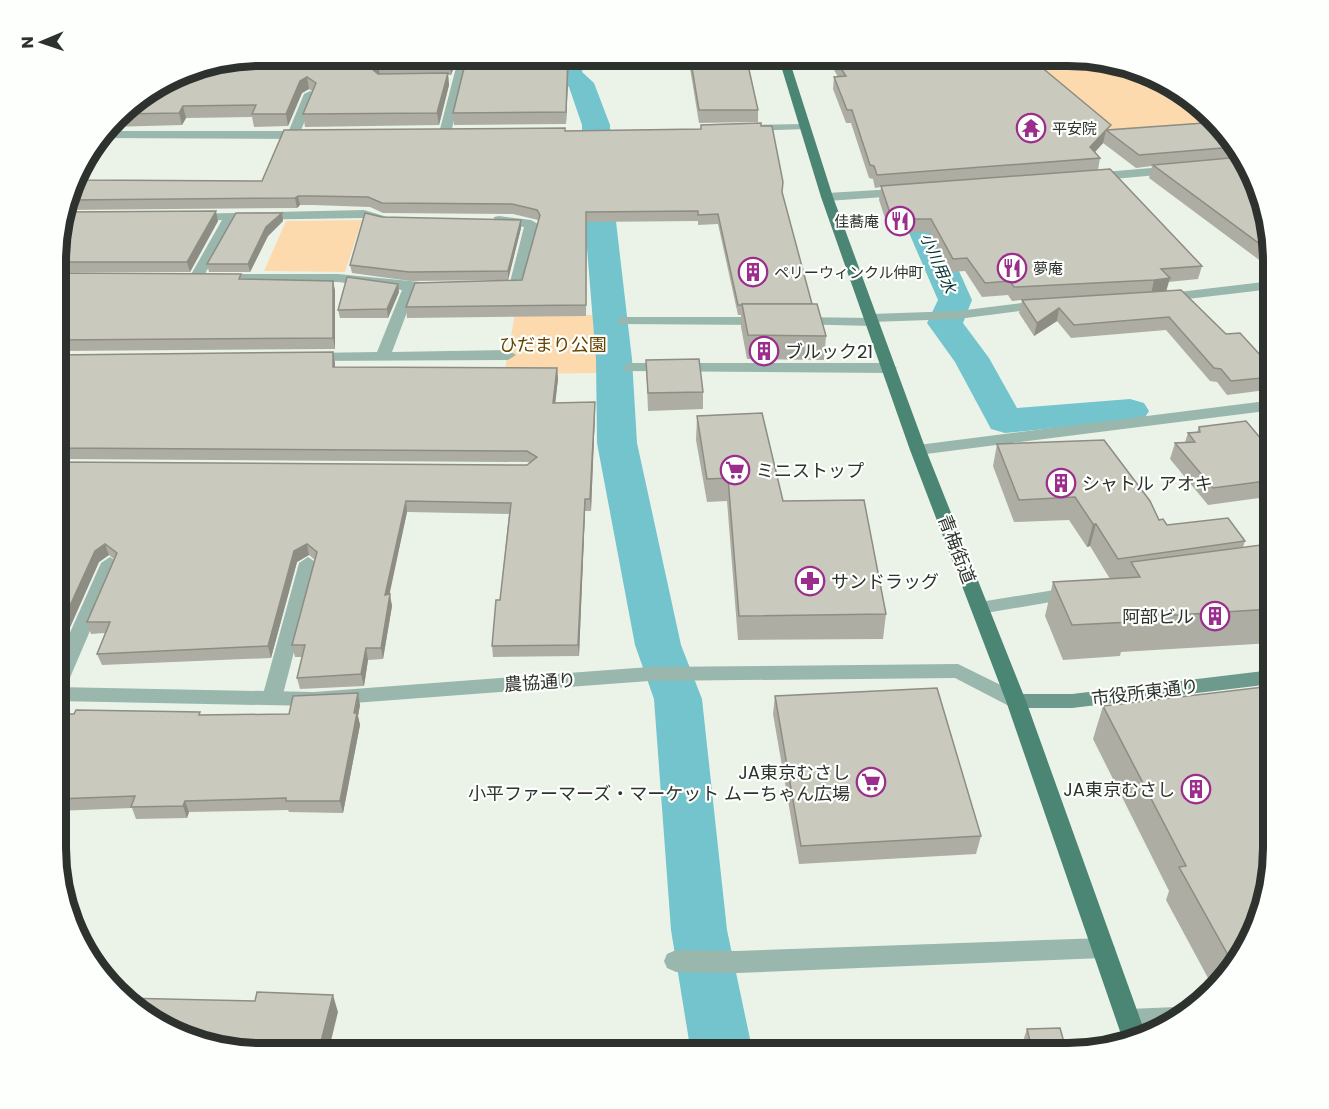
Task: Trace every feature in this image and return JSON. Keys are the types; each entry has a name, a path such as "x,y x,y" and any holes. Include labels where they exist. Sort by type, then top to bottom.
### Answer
{"main road":[{"name":"青梅街道","path":"786,66 803,127 918,450 1016,701 1132,1030"}],"street":[{"path":"445,133 453,80 460,66"},
{"path":"292,135 310,94"},
{"path":"740,128 803,127"},
{"path":"112,135 314,135"},
{"path":"1074,179 1191,169"},
{"path":"828,197 900,193"},
{"path":"182,216 364,214 382,219 406,219"},
{"path":"230,217 190,278 338,278 410,287 446,287"},
{"path":"481,286 516,286 531,224 513,220 489,220"},
{"path":"1151,300 1263,286"},
{"path":"382,358 410,287"},
{"path":"624,321 872,320 958,315 1056,304"},
{"path":"301,358 508,355"},
{"path":"630,368 889,368"},
{"path":"918,450 1263,406"},
{"path":"66,664 110,563"},
{"path":"272,698 308,563"},
{"path":"980,608 1095,590"},
{"name":"農協通り","path":"66,694 314,699 649,674 957,671 1016,701"},
{"name":"市役所東通り","path":"1016,701 1072,701 1263,678"},
{"path":"676,961 737,962 1103,948"},
{"path":"1132,1030 1147,1026"}],"green space":[{"path":"1040,66 1080,66 1130,76 1165,92 1187,106 1212,130 1095,139"},
{"path":"362,220 345,272 264,271 286,221"},
{"name":"ひだまり公園","path":"515,314 593,315 601,373 504,374"}],"building":[{"path":"249,66 374,66 371,68 378,74 448,73 437,113 303,114 316,83 307,77 300,81 286,114 252,114 256,105 183,106 179,113 133,114 164,92 187,81 223,70"},
{"path":"465,66 568,66 566,112 453,113"},
{"path":"692,66 748,66 758,110 699,110"},
{"path":"840,66 1040,66 1111,125 1090,147 1100,158 877,175 874,166 870,165 852,110 847,110 834,77 846,76"},
{"path":"761,123 761,126 772,126 783,182 782,192 812,304 738,305 718,214 698,215 698,211 586,212 586,305 406,307 415,283 522,280 540,215 537,210 512,204 382,203 368,197 76,200 84,180 262,181 284,130 565,128 565,131 701,129 701,125"},
{"path":"1206,123 1226,148 1139,155 1106,130"},
{"path":"1233,158 1248,187 1259,223 1263,246 1153,165"},
{"path":"1110,169 1202,266 1161,269 1170,278 1154,280 1014,287 1010,281 985,283 967,258 953,259 931,219 892,219 881,186"},
{"path":"216,211 187,262 66,262 73,212"},
{"path":"236,213 282,213 266,227 248,264 207,264"},
{"path":"365,213 382,217 521,220 508,271 409,272 350,265"},
{"path":"66,273 241,274 239,279 333,281 333,338 66,340"},
{"path":"347,277 398,284 387,309 338,310"},
{"path":"1181,290 1226,334 1240,333 1263,358 1263,378 1231,381 1221,369 1214,368 1169,317 1074,325 1059,308 1037,323 1022,300"},
{"path":"742,304 817,304 826,336 748,335"},
{"path":"333,352 333,367 557,368 553,403 595,402 590,499 585,499 578,645 492,646 496,600 500,600 511,503 406,501 385,595 390,594 381,648 366,648 361,674 297,678 305,645 292,645 317,552 307,544 294,551 268,646 97,654 110,622 87,622 117,553 105,544 95,551 66,614 66,462 527,465 537,457 527,451 66,448 66,355"},
{"path":"699,359 703,392 648,393 646,360"},
{"path":"762,413 783,501 864,500 886,614 739,616 728,478 707,479 697,416"},
{"path":"1246,421 1263,441 1263,481 1213,488 1175,443 1195,442 1188,433 1200,432 1199,427"},
{"path":"1104,440 1150,501 1159,520 1163,519 1167,525 1228,518 1245,541 1118,559 1096,524 1093,524 1075,497 1019,500 997,444"},
{"path":"1261,545 1263,548 1263,610 1129,618 1131,622 1072,625 1053,582 1140,577 1131,562"},
{"path":"1263,687 1263,860 1259,886 1248,922 1229,957 1179,867 1186,866 1103,706"},
{"path":"937,688 981,836 801,846 775,696"},
{"path":"358,693 354,713 357,713 340,801 286,801 286,798 185,801 183,806 131,807 135,796 66,799 66,714 74,714 76,710 200,712 199,715 289,714 293,696"},
{"path":"257,992 333,995 321,1043 249,1043 223,1039 175,1023 137,998 255,1001"},
{"path":"1060,1028 1064,1043 1030,1043 1027,1029"}],"waterway":[{"path":"568,66 569,75 581,83 596,125 597,187 614,359 617,443 658,645 678,699 699,930 720,1043"},
{"name":"小川用水","path":"904,179 909,198 955,300 945,323 958,344 971,358 1005,421 1130,411"}],"place":[{"name":"平安院","path":"1031,128"},
{"name":"佳蕎庵","path":"900,221"},
{"name":"夢庵","path":"1012,268"},
{"name":"ペリーウィンクル仲町","path":"753,272"},
{"name":"ブルック21","path":"764,351"},
{"name":"ミニストップ","path":"735,470"},
{"name":"シャトル アオキ","path":"1061,483"},
{"name":"サンドラッグ","path":"810,581"},
{"name":"阿部ビル","path":"1215,616"},
{"name":"JA東京むさし 小平ファーマーズ・マーケット ムーちゃん広場","path":"871,782"},
{"name":"JA東京むさし","path":"1196,789"}]}
